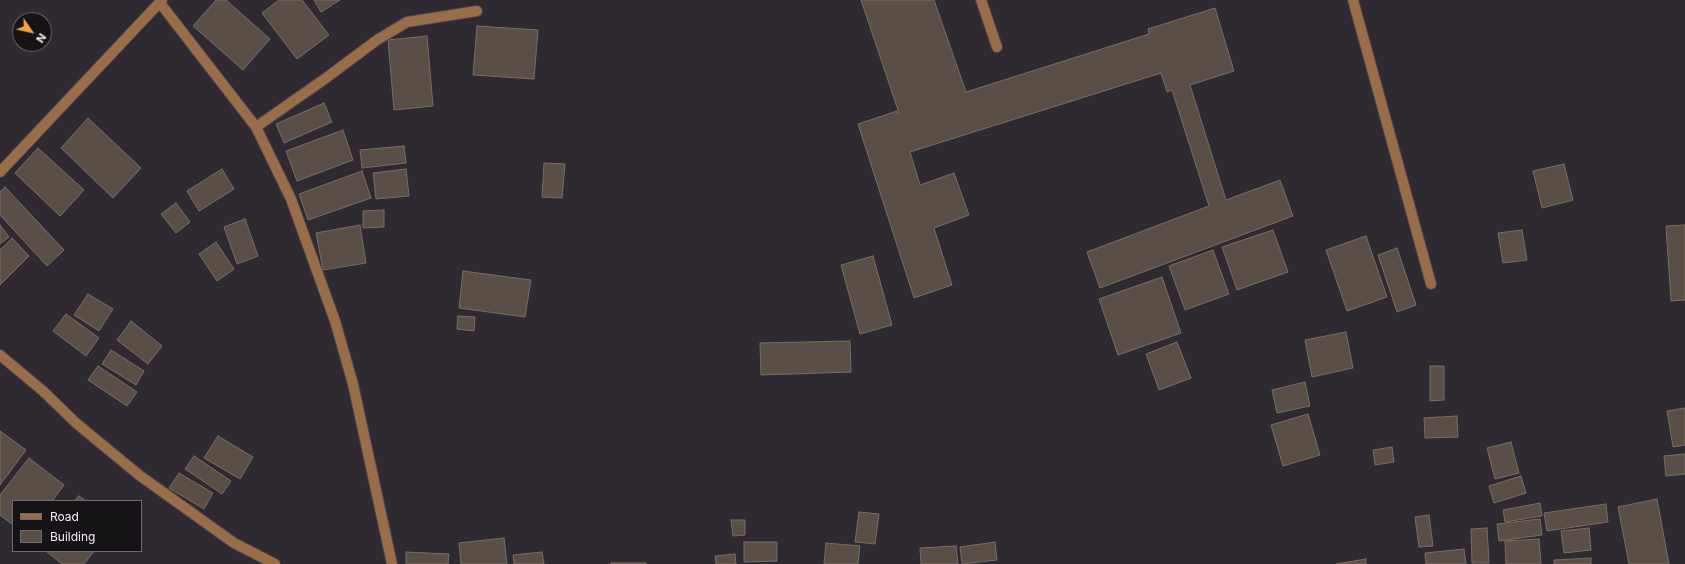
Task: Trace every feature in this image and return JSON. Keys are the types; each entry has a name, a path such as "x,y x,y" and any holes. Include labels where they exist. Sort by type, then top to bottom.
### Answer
{"street":[{"path":"981,0 997,47"},
{"path":"1353,0 1431,284"},
{"path":"0,172 161,2 256,127 291,199 335,321 353,384 392,564"},
{"path":"256,127 377,40 407,22 477,11"},
{"path":"0,355 43,391 76,423 139,475 234,542 275,564"}],"building":[{"path":"216,0 226,0 270,39 243,70 193,26"},
{"path":"279,0 302,0 329,35 297,59 262,13"},
{"path":"314,0 340,0 321,12"},
{"path":"861,0 934,0 966,92 1149,34 1148,29 1215,8 1234,71 1190,85 1226,200 1280,180 1293,216 1100,288 1087,252 1209,206 1172,90 1167,92 1161,73 910,152 920,185 954,173 969,215 934,228 952,285 914,298 858,124 897,111 897,113 899,113"},
{"path":"477,26 538,30 534,79 473,75"},
{"path":"427,36 433,106 394,110 388,40"},
{"path":"324,103 332,122 284,143 276,124"},
{"path":"88,118 141,168 113,198 61,148"},
{"path":"343,130 353,160 297,181 286,151"},
{"path":"404,146 406,163 362,168 360,150"},
{"path":"38,148 84,190 60,216 15,173"},
{"path":"544,163 565,164 562,198 542,197"},
{"path":"1564,164 1573,200 1542,208 1533,171"},
{"path":"222,169 234,189 199,211 187,191"},
{"path":"406,169 409,196 376,199 373,173"},
{"path":"362,171 371,198 308,220 299,194"},
{"path":"5,187 64,250 47,266 0,215 0,192"},
{"path":"176,203 190,222 176,233 161,214"},
{"path":"384,210 384,227 363,228 363,211"},
{"path":"245,219 258,256 237,264 224,227"},
{"path":"0,225 9,237 0,244"},
{"path":"360,225 366,263 323,270 316,233"},
{"path":"1685,225 1685,300 1671,301 1666,226"},
{"path":"1273,230 1288,272 1237,290 1222,247"},
{"path":"1522,230 1527,260 1503,263 1498,233"},
{"path":"1366,236 1387,297 1347,311 1326,250"},
{"path":"12,238 29,256 0,285 0,250"},
{"path":"216,242 234,269 217,281 199,254"},
{"path":"1397,248 1416,305 1397,312 1378,255"},
{"path":"1213,250 1229,294 1185,310 1169,266"},
{"path":"873,256 892,325 860,334 841,265"},
{"path":"463,271 531,280 525,317 459,308"},
{"path":"1162,277 1181,333 1118,355 1099,299"},
{"path":"88,294 113,309 99,331 74,315"},
{"path":"66,314 99,338 86,356 53,331"},
{"path":"458,316 475,317 474,331 457,329"},
{"path":"131,321 162,346 148,364 117,340"},
{"path":"1346,332 1353,368 1312,377 1305,340"},
{"path":"850,341 851,372 761,375 760,343"},
{"path":"1177,342 1191,378 1159,390 1146,354"},
{"path":"111,350 144,371 136,385 102,364"},
{"path":"98,366 137,392 127,406 88,380"},
{"path":"1430,366 1444,366 1444,400 1430,401"},
{"path":"1305,382 1310,406 1277,413 1272,390"},
{"path":"1685,408 1685,445 1673,447 1667,411"},
{"path":"1308,414 1320,455 1283,466 1271,425"},
{"path":"1457,416 1458,437 1425,438 1424,418"},
{"path":"0,431 26,450 0,485"},
{"path":"218,436 253,457 240,479 204,458"},
{"path":"1511,442 1519,473 1495,479 1487,448"},
{"path":"1392,447 1394,462 1375,465 1373,450"},
{"path":"1685,454 1685,474 1666,476 1664,456"},
{"path":"194,456 231,481 222,494 185,469"},
{"path":"29,458 64,485 53,500 12,500 12,524 0,515 0,495"},
{"path":"179,473 213,493 204,509 169,488"},
{"path":"1521,476 1526,493 1494,503 1489,486"},
{"path":"79,496 85,500 75,500"},
{"path":"1657,499 1669,564 1629,564 1618,507"},
{"path":"1540,503 1542,516 1505,522 1503,510"},
{"path":"1606,504 1608,522 1547,531 1544,513"},
{"path":"859,512 879,514 875,544 855,542"},
{"path":"1429,515 1433,546 1419,547 1415,517"},
{"path":"1540,519 1542,535 1499,541 1497,524"},
{"path":"731,520 745,520 745,535 733,536"},
{"path":"1487,528 1489,563 1472,563 1471,529"},
{"path":"1589,528 1591,550 1564,553 1561,531"},
{"path":"504,538 507,564 461,564 459,543"},
{"path":"1539,539 1541,564 1506,564 1505,541"},
{"path":"744,542 777,542 777,561 744,562"},
{"path":"995,542 997,560 962,564 960,547"},
{"path":"826,543 860,546 858,564 824,564"},
{"path":"956,546 958,564 921,564 920,548"},
{"path":"1464,549 1466,564 1426,564 1425,553"},
{"path":"47,552 93,552 84,564 62,564"},
{"path":"406,552 449,554 448,564 406,564"},
{"path":"542,552 544,564 514,564 513,555"},
{"path":"735,554 736,564 716,564 715,556"},
{"path":"1591,558 1591,564 1554,564 1554,560"},
{"path":"1366,559 1366,564 1336,564"},
{"path":"646,563 646,564 611,564"}]}
